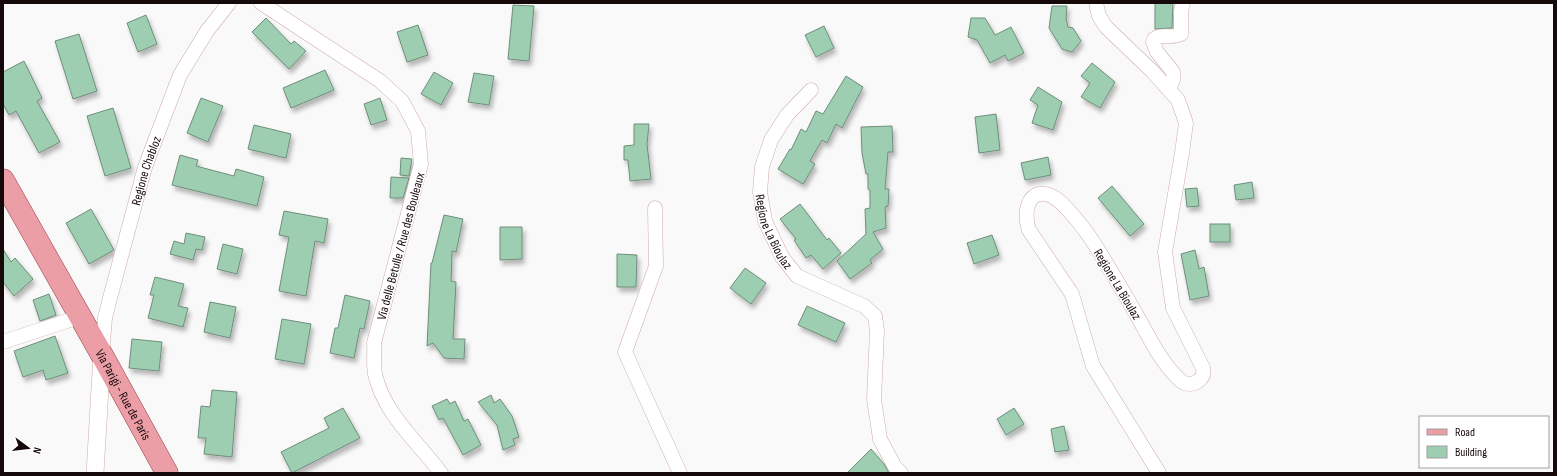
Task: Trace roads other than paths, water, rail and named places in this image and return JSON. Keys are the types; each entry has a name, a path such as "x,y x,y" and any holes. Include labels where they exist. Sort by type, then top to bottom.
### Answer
{"main road":[{"name":"Via Parigi - Rue de Paris","path":"3,180 167,473"}],"street":[{"name":"Regione Chabloz","path":"102,355 105,318 145,167 180,75 208,31 229,3"},
{"name":"Via delle Betulle / Rue des Bouleaux","path":"261,3 380,81 402,101 418,131 421,164 374,343 375,373 384,400 402,427 441,473"},
{"path":"1096,3 1099,16 1106,27 1152,71 1168,89 1173,82 1174,75 1157,52 1153,42 1156,36 1174,37 1181,34 1180,11 1183,3"},
{"name":"Regione La Bioulaz","path":"1159,473 1093,366 1072,294 1029,230 1026,217 1027,207 1033,198 1045,194 1056,198 1077,219 1091,239 1123,290 1159,356 1182,381 1190,384 1197,382 1202,376 1203,368 1173,308 1165,252 1186,123 1178,100 1168,89"},
{"name":"Regione La Bioulaz","path":"810,90 786,115 771,140 762,167 760,192 766,221 782,257 797,276 864,306 875,316 877,331 874,399 880,439 895,467 901,473"},
{"path":"654,208 656,266 625,352 680,473"},
{"path":"3,342 79,317"},
{"path":"95,473 102,355"}]}
